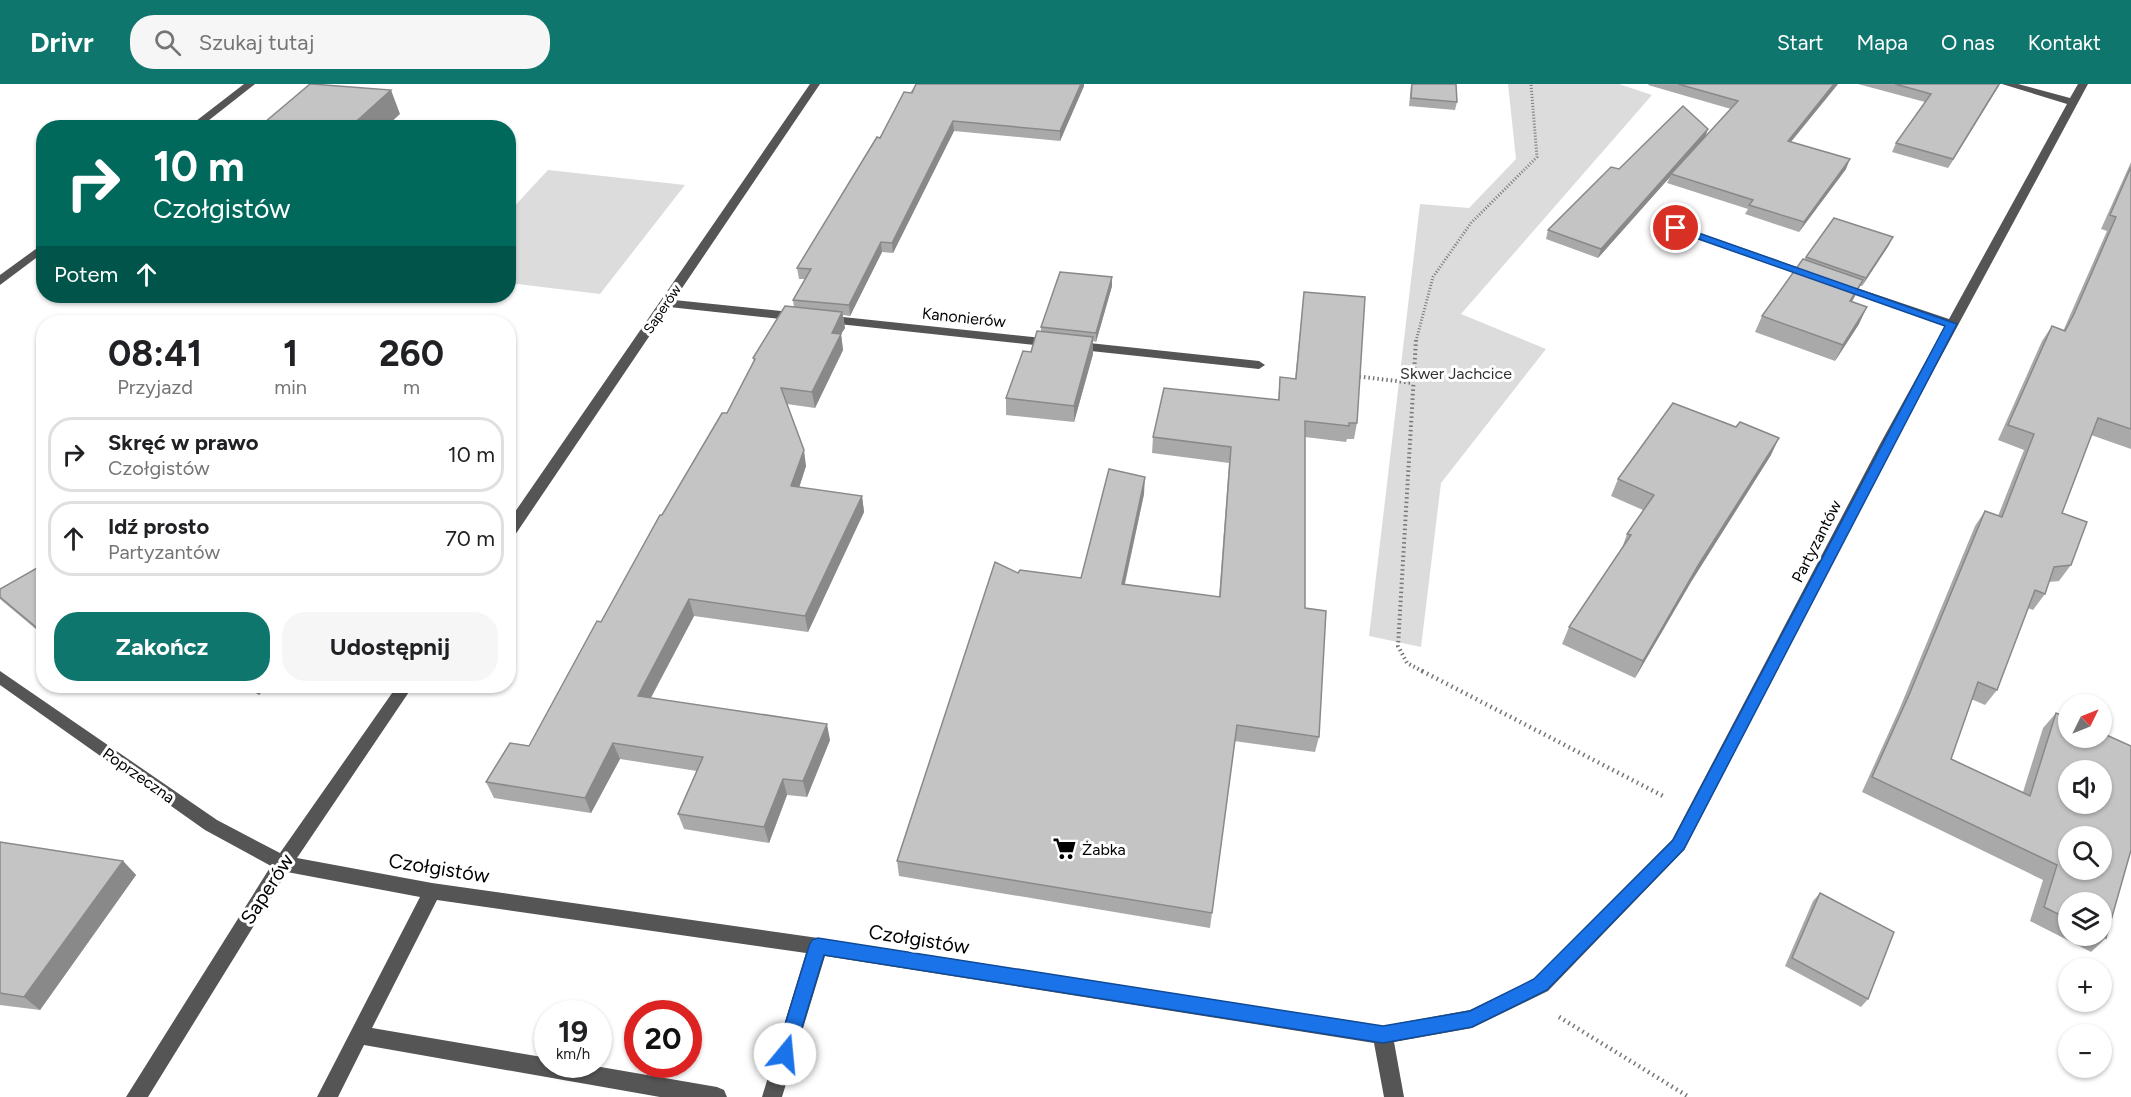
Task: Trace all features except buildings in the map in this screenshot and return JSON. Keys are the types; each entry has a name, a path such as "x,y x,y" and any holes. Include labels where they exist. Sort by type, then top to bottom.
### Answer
{"street":[{"path":"203,120 250,84"},
{"name":"Saperów","path":"516,522 815,84"},
{"path":"2007,84 2073,102"},
{"name":"Partyzantów","path":"1540,985 1678,845 1952,324 2083,84"},
{"path":"1676,228 1952,324"},
{"path":"0,281 36,252"},
{"name":"Kanonierów","path":"666,303 1259,365"},
{"name":"Poprzeczna","path":"0,677 211,825 283,864"},
{"name":"Saperów","path":"136,1097 283,864 400,693"},
{"name":"Czołgistów","path":"283,864 432,891 818,946 1383,1035 1472,1019 1540,985"},
{"path":"327,1097 432,891"},
{"path":"772,1097 818,946"},
{"path":"359,1035 717,1097"},
{"path":"1383,1035 1394,1097"}],"path":[{"path":"1531,84 1537,157 1471,223 1433,277 1416,335 1398,646 1407,663 1695,813"},
{"path":"1354,376 1413,383"},
{"path":"1522,994 1689,1097"}],"green space":[{"name":"Skwer Jachcice","path":"1508,84 1619,84 1652,95 1461,314 1546,349 1441,483 1421,647 1369,636 1420,204 1469,208 1516,159"},
{"path":"548,170 685,185 600,294 516,284 516,204"}],"place":[{"name":"Żabka","path":"1064,849"}],"route":[{"path":"785,1054 818,946 1383,1035 1472,1019 1540,985 1678,845 1952,324 1676,228"}]}
